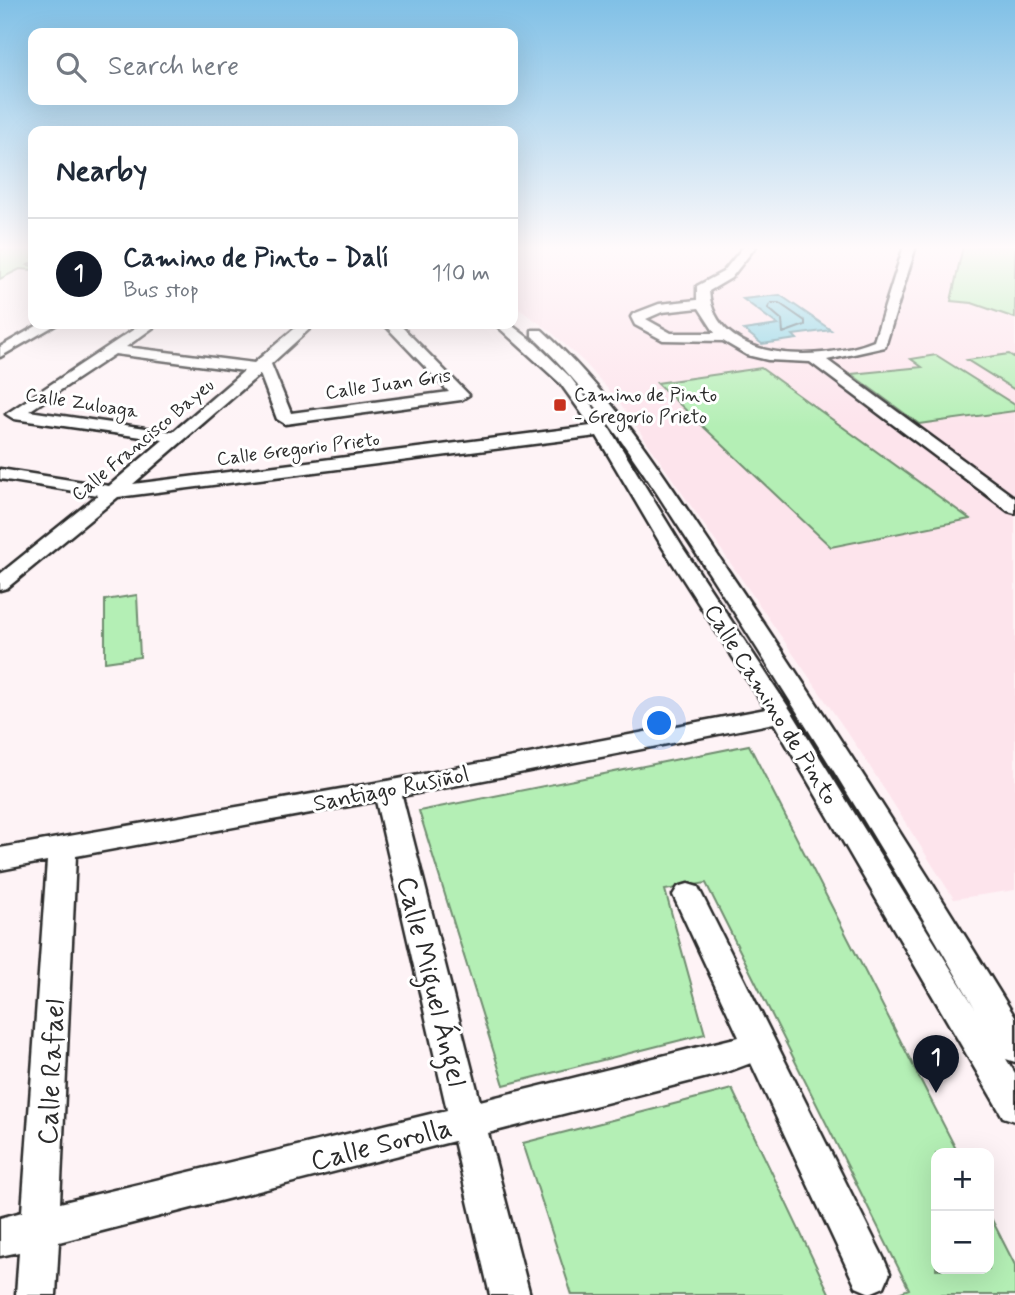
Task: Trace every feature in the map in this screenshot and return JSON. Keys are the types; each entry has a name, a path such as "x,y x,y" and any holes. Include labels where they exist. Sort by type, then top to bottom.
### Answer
{"street":[{"path":"676,306 659,308 638,317 640,322 668,337 724,337"},
{"path":"704,306 724,337 744,351 772,357 813,357 868,350 880,344 892,306"},
{"name":"Calle Camino de Pinto","path":"518,319 569,360 621,426 811,710 1015,1047"},
{"path":"0,339 28,323"},
{"path":"0,353 41,329"},
{"name":"Calle Zuloaga","path":"144,329 14,414 174,437"},
{"name":"Calle Francisco Bayeu","path":"0,584 113,492 303,329"},
{"name":"Calle Juan Gris","path":"260,365 285,419 461,395 396,329"},
{"name":"Calle Camino de Pinto","path":"508,329 565,380 602,430 673,548 781,714 1015,1105"},
{"path":"114,350 260,365"},
{"path":"813,357 1015,507"},
{"name":"Calle Gregorio Prieto","path":"0,474 113,492 602,430"},
{"path":"996,492 1015,489"},
{"name":"Santiago Rusiñol","path":"0,859 387,790 781,714"},
{"name":"Calle Miguel Ángel","path":"387,790 510,1295"},
{"name":"Calle Rafael","path":"36,1295 62,849"},
{"path":"688,895 870,1273"},
{"name":"Calle Sorolla","path":"0,1237 727,1057 760,1044"}],"shaded area":[{"path":"518,306 1015,306 1015,890 954,899 858,748 620,403 585,363"}],"green space":[{"path":"982,306 1015,306 1015,318"},
{"path":"1009,354 1015,358 1015,390 967,360"},
{"path":"936,355 1015,405 1015,411 919,424 851,374 922,367 911,359"},
{"path":"761,368 970,519 831,547 657,383"},
{"path":"137,595 140,657 105,662 105,600"},
{"path":"749,745 955,1148 931,1148 931,1274 994,1274 994,1224 1015,1265 1015,1295 893,1295 909,1289 706,883 665,890 705,1034 504,1085 419,811"},
{"path":"732,1089 830,1295 572,1295 523,1143"}],"water":[{"path":"753,306 797,306 831,330 793,335 797,339 762,344 744,330 778,325"}],"place":[{"name":"Camino de Pinto - Gregorio Prieto","path":"560,405"},
{"name":"Camino de Pinto - Dalí","path":"936,1093"}]}
